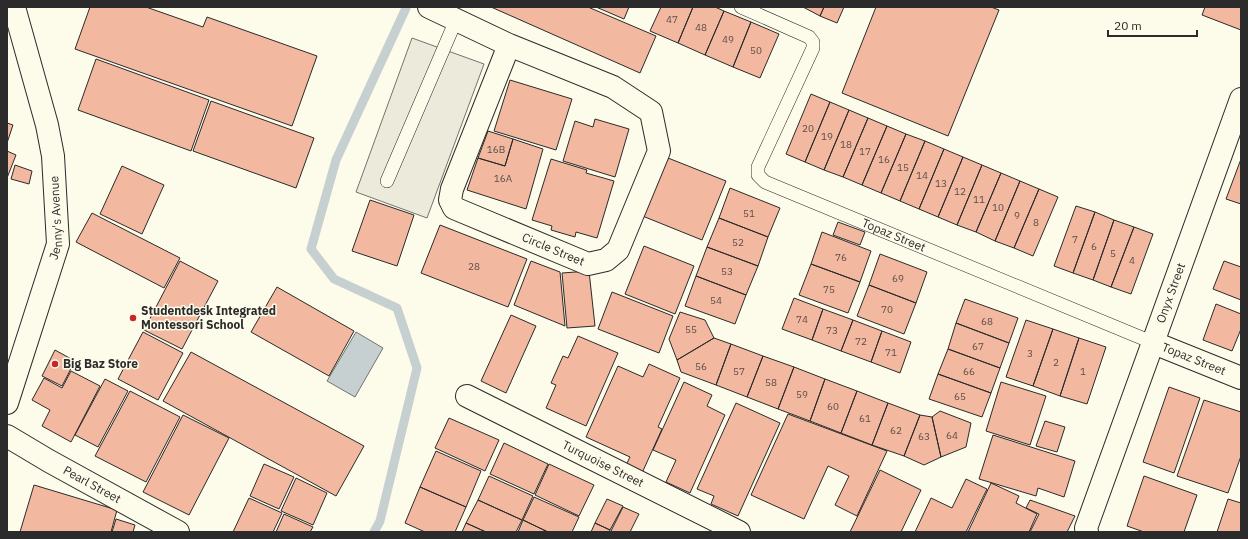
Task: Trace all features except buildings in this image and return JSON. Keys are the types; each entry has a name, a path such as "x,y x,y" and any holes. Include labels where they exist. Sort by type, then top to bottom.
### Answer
{"street":[{"name":"Jenny's Avenue","path":"7,403 58,244 53,156 14,7"},
{"name":"Circle Street","path":"429,7 508,45 613,86 651,112 659,151 618,250 606,260 588,264 454,208 450,200 452,190 508,45"},
{"name":"Onyx Street","path":"1087,532 1086,528 1241,99"},
{"name":"Topaz Street","path":"1154,343 1241,378"},
{"name":"Turquoise Street","path":"467,396 739,532"},
{"name":"Pearl Street","path":"7,436 49,461 178,532"}],"lane":[{"name":"Topaz Street","path":"741,7 809,37 814,42 813,48 758,166 758,175 765,182 1154,343"},
{"path":"387,181 456,20"}],"shaded area":[{"path":"412,38 484,64 427,218 356,192"},
{"path":"356,332 383,348 355,397 327,381"}],"waterway":[{"path":"374,532 380,521 417,368 397,308 334,279 311,249 336,160 406,8"}],"place":[{"name":"Studentdesk Integrated Montessori School","path":"133,318"},
{"name":"Big Baz Store","path":"55,364"}]}
